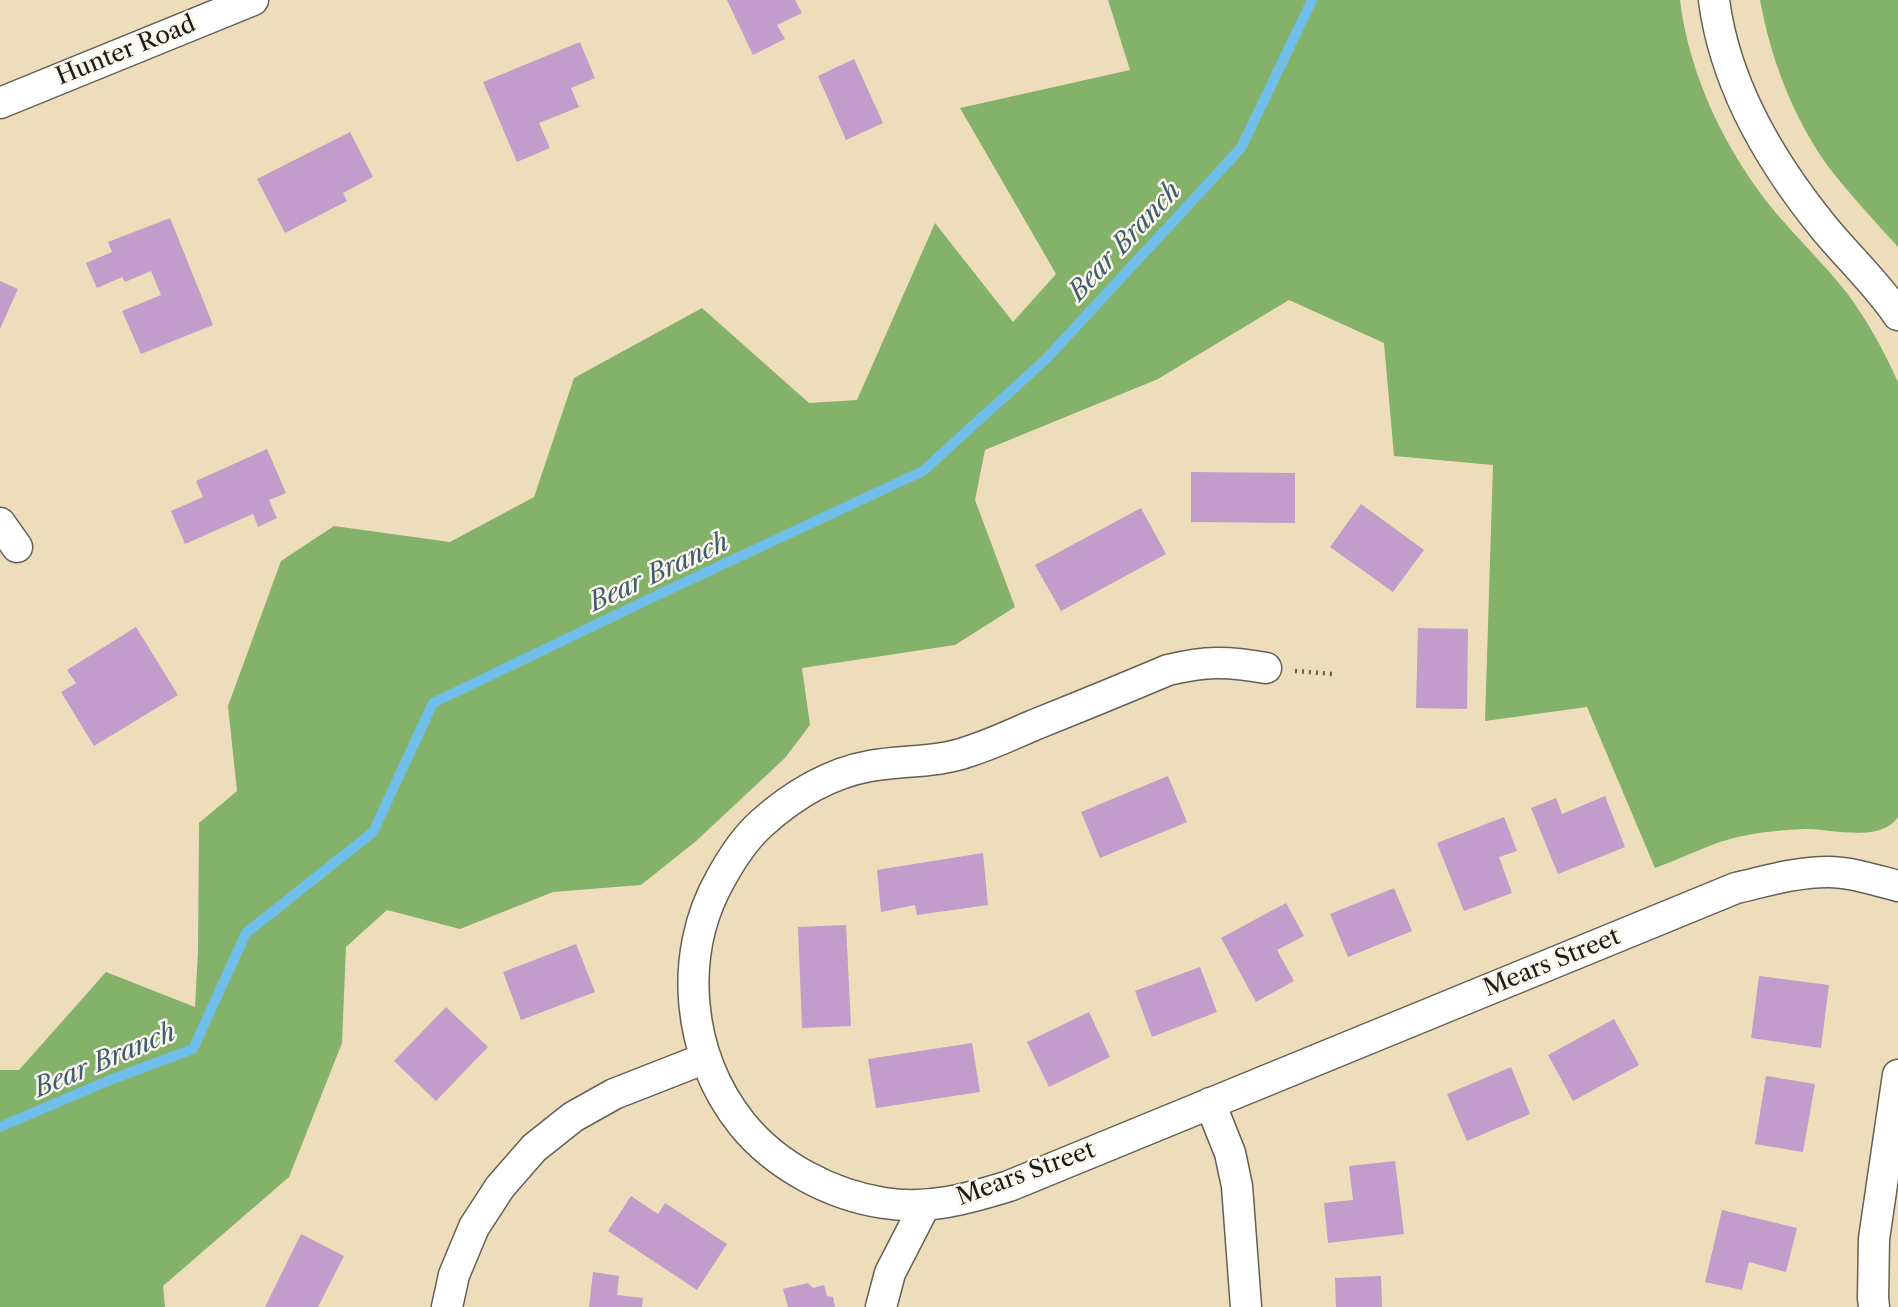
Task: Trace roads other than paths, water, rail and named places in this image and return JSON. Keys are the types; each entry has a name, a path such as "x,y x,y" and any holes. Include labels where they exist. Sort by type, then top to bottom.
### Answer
{"street":[{"name":"Hunter Road","path":"0,103 253,0"},
{"path":"1714,0 1728,63 1745,107 1769,150 1824,227 1898,315"},
{"path":"0,523 17,547"},
{"name":"Mears Street","path":"1266,668 1231,662 1193,664 1167,670 967,752 924,761 869,766 829,778 791,799 761,824 733,857 713,892 694,957 693,996 698,1032 722,1093 743,1125 775,1156 809,1178 846,1194 884,1203 925,1205 965,1200 1009,1186 1736,888 1794,874 1830,872 1898,886"},
{"path":"447,1307 454,1275 474,1227 500,1187 534,1148 573,1117 614,1094 706,1058"},
{"path":"1874,1307 1874,1240 1898,1076"},
{"path":"1210,1103 1230,1153 1237,1186 1246,1307"},
{"path":"881,1307 890,1273 925,1205"}],"waterway":[{"name":"Bear Branch","path":"0,1127 110,1080 193,1049 246,933 373,832 433,703 923,471 1046,359 1241,148 1312,0"}]}
